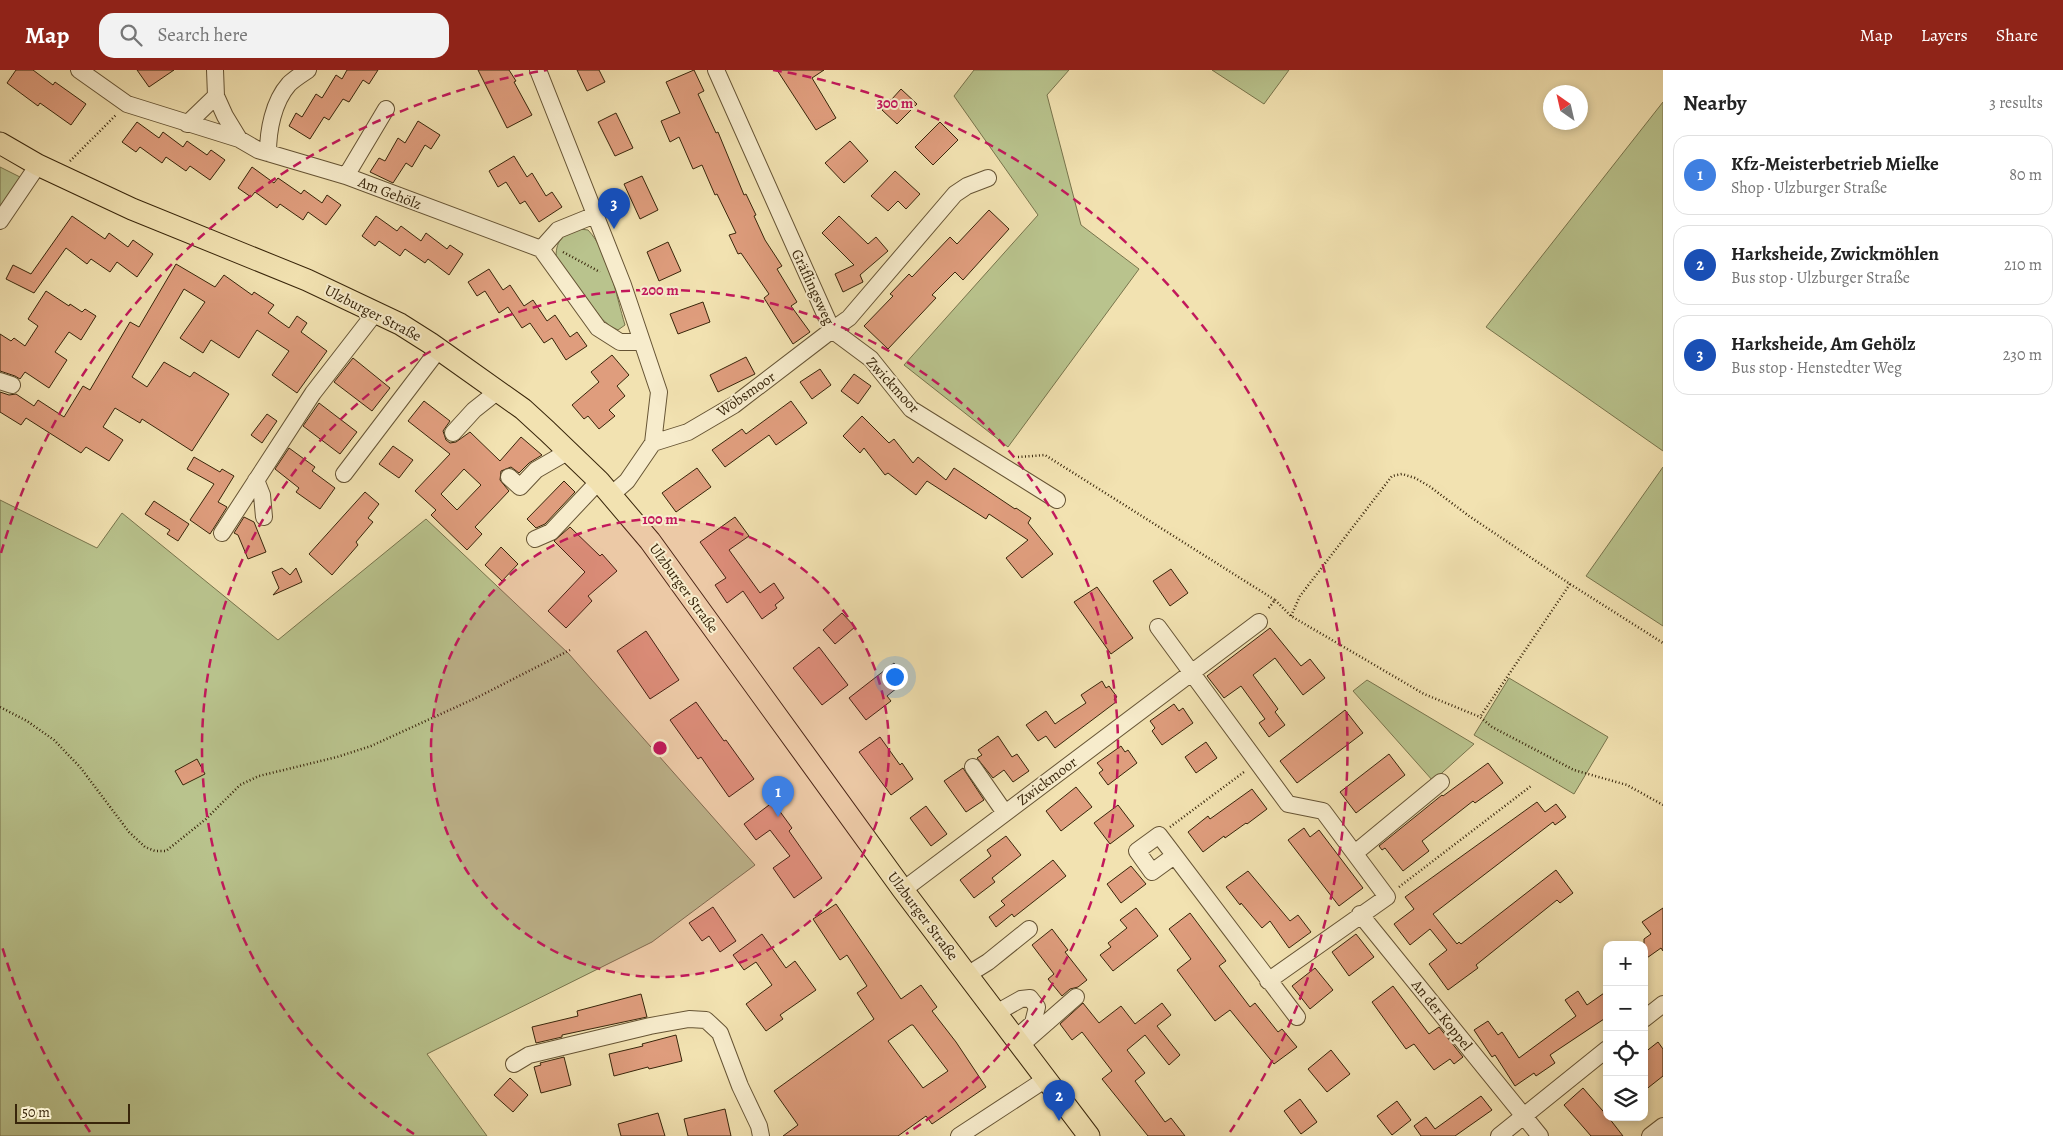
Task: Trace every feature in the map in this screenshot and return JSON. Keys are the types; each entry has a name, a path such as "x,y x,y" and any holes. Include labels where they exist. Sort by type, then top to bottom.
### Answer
{"main road":[{"name":"Ulzburger Straße","path":"0,143 38,165 132,209 307,280 400,324 439,349 524,410 569,451 605,488 666,563 903,890 1089,1136"}],"street":[{"name":"Am Gehölz","path":"79,70 128,104 239,140 268,153 346,176 544,246"},
{"path":"268,153 268,138 272,118 280,98 289,84 308,70"},
{"path":"535,539 551,532 605,488 627,481 653,443 659,392 623,284 538,70"},
{"name":"Gräflingsweg","path":"716,70 832,330 849,318 956,194 967,186 988,178"},
{"path":"211,71 216,96 239,140"},
{"path":"187,124 216,96"},
{"path":"346,176 386,109"},
{"path":"0,221 38,165"},
{"path":"596,215 558,230 544,246 598,328 620,342 642,342"},
{"path":"222,533 313,393 375,312"},
{"name":"Wöbsmoor","path":"653,443 688,432 734,405 832,330"},
{"name":"Zwickmoor","path":"832,330 872,359 911,409 1057,500"},
{"path":"344,474 439,349"},
{"path":"453,433 474,410 498,391"},
{"path":"509,477 520,487 536,470 569,451"},
{"path":"256,480 262,495 264,517"},
{"name":"Zwickmoor","path":"903,890 1260,622"},
{"path":"1158,627 1288,804 1323,811 1387,896 1268,981"},
{"path":"973,767 1005,813"},
{"path":"1355,853 1441,782"},
{"path":"1174,856 1152,872 1137,851 1159,835 1297,1017"},
{"name":"An der Koppel","path":"1360,914 1540,1136"},
{"path":"967,975 988,962 1029,929"},
{"path":"1018,1042 1076,997"},
{"path":"996,1014 1020,999 1030,998 1036,1007 1033,1023 1018,1042"},
{"path":"1648,1016 1663,1004"},
{"path":"514,1064 529,1055 650,1026 698,1018 706,1020 720,1032 740,1086 759,1126 761,1136"},
{"path":"1498,1136 1603,1052"},
{"path":"959,1136 1046,1079"},
{"path":"1650,1136 1663,1126"}],"path":[{"path":"67,164 128,104"},
{"path":"544,246 623,284"},
{"path":"992,459 1045,455 1275,600 1291,616 1424,694 1480,718 1492,727 1574,770 1627,785 1663,805"},
{"path":"1291,616 1300,596 1392,476 1402,474 1415,478 1429,486 1469,516 1570,584 1663,643"},
{"path":"1480,718 1570,584"},
{"path":"1260,622 1275,600"},
{"path":"0,707 27,721 54,740 80,767 129,832 145,846 155,851 166,851 206,819 240,784 259,776 337,757 371,746 478,697 570,650"},
{"path":"1159,835 1257,762"},
{"path":"1387,896 1531,786"}],"green space":[{"path":"974,70 1069,70 1047,95 1081,225 1139,269 1008,447 904,365 1038,215 954,96"},
{"path":"1212,70 1289,70 1264,104"},
{"path":"1663,102 1663,451 1486,327"},
{"path":"0,167 26,180 0,221"},
{"path":"580,229 588,230 607,262 625,325 618,330 602,319 556,257 559,241 565,235"},
{"path":"1663,467 1663,626 1586,576"},
{"path":"0,500 97,548 122,513 278,640 426,519 569,654 755,865 652,942 427,1054 487,1136 0,1136"},
{"path":"1509,678 1608,737 1574,794 1474,735"},
{"path":"1367,680 1474,744 1433,781 1353,691"}],"building":[{"path":"16,70 33,70 53,85 55,82 86,104 71,125 40,103 38,106 7,83"},
{"path":"137,70 174,70 149,87"},
{"path":"347,70 378,70 369,84 363,80 349,102 343,99 329,120 324,117 310,139 289,126 296,113 302,117 316,94 322,98 336,75 342,79"},
{"path":"478,70 509,70 532,115 507,128"},
{"path":"577,70 599,70 605,82 587,91"},
{"path":"694,70 704,91 698,94 716,133 718,132 744,195 746,194 756,215 754,216 765,240 782,266 777,269 797,302 791,306 810,332 793,344 764,298 769,294 741,253 738,254 729,235 736,233 717,194 715,195 702,165 693,169 679,137 670,142 661,121 680,113 666,82"},
{"path":"777,70 824,70 812,78 836,118 816,130"},
{"path":"901,89 917,104 897,124 882,110"},
{"path":"616,113 633,148 615,156 598,122"},
{"path":"418,121 440,135 431,149 425,145 412,167 406,163 393,183 370,172 379,158 385,161 398,138 405,143"},
{"path":"137,122 159,138 163,132 183,147 187,141 207,155 211,150 225,160 210,180 190,166 186,171 166,157 162,163 140,147 136,152 122,142"},
{"path":"940,122 958,140 933,165 915,147"},
{"path":"850,141 868,161 844,183 825,163"},
{"path":"514,156 527,177 532,173 546,196 552,192 562,207 539,222 525,201 520,204 506,182 498,187 489,171"},
{"path":"252,167 274,183 278,178 301,194 304,190 322,203 327,195 341,205 326,225 308,212 303,220 280,204 277,208 255,192 251,197 238,188"},
{"path":"895,171 920,194 906,209 898,201 888,211 871,196"},
{"path":"642,176 658,210 640,219 624,184"},
{"path":"989,210 1009,229 963,280 955,272 932,295 936,298 888,349 864,326 893,296 890,294 909,274 912,277 950,237 957,244"},
{"path":"72,216 105,239 109,233 128,247 133,240 153,254 137,277 117,262 110,272 91,259 87,264 66,248 34,293 6,279 13,265 31,274"},
{"path":"376,216 397,231 401,226 421,241 426,233 447,249 450,245 463,254 449,275 428,259 425,263 405,249 400,256 379,241 375,246 362,236"},
{"path":"839,216 868,244 876,237 888,251 860,275 863,282 843,292 835,274 854,265 822,233"},
{"path":"668,242 681,271 659,281 647,252"},
{"path":"176,264 215,287 224,275 252,295 254,292 274,305 268,313 289,328 297,316 307,323 301,332 327,351 297,393 272,375 289,351 257,330 239,358 211,340 203,353 180,338 205,302 184,289 132,377 147,387 164,362 190,377 194,372 229,394 192,451 142,419 140,423 115,408 103,427 123,440 109,461 86,447 81,453 26,418 21,425 0,412 0,392 9,395 16,394 34,406 38,400 64,417 83,386 90,390 130,322 139,327"},
{"path":"489,269 503,290 510,285 524,306 533,300 547,321 555,315 570,337 577,332 587,346 566,360 552,338 544,343 530,323 522,328 508,307 499,313 485,291 477,296 468,282"},
{"path":"46,291 69,306 70,304 82,312 85,309 96,316 81,340 69,332 55,352 67,360 49,388 25,372 20,379 0,371 0,334 11,341 14,338 25,346 38,326 28,319"},
{"path":"703,302 710,322 678,334 670,314"},
{"path":"612,355 629,375 617,386 625,396 609,410 615,416 599,429 588,416 584,419 572,405 599,382 591,372"},
{"path":"746,357 755,374 718,392 710,375"},
{"path":"353,358 390,388 372,411 334,382"},
{"path":"820,369 831,385 812,399 800,382"},
{"path":"854,374 871,386 858,404 841,391"},
{"path":"424,401 450,421 443,431 446,440 450,443 456,442 470,432 500,461 521,437 542,455 529,463 519,473 511,467 501,471 500,480 509,491 475,527 482,534 467,550 431,515 436,510 415,491 450,454 408,421","holes":["464,469 481,485 457,510 441,494"]},
{"path":"791,401 807,423 776,445 769,435 725,467 712,450 742,429 746,434"},
{"path":"319,403 357,432 340,454 303,426"},
{"path":"267,414 277,421 262,443 251,435"},
{"path":"862,416 889,443 894,439 913,463 918,457 946,480 954,468 1031,518 1028,523 1053,554 1022,578 1006,558 1028,540 989,514 986,519 927,481 916,495 888,473 885,475 864,448 860,453 843,436"},
{"path":"393,446 413,460 399,478 379,464"},
{"path":"289,448 315,467 312,471 335,488 320,509 296,492 299,488 275,469"},
{"path":"194,457 220,472 222,469 234,476 218,502 227,507 210,534 190,520 214,484 187,469"},
{"path":"697,468 711,487 676,512 662,493"},
{"path":"564,481 575,492 545,524 536,528 527,519"},
{"path":"365,492 379,504 368,518 373,522 356,542 358,545 332,575 309,554"},
{"path":"154,501 189,524 178,541 167,534 170,530 145,514"},
{"path":"244,517 254,522 266,552 248,559 238,535 234,533"},
{"path":"735,517 749,536 729,550 760,593 774,583 784,598 775,605 777,608 762,619 743,591 727,603 715,585 726,578 700,542"},
{"path":"570,527 600,556 602,554 617,571 588,596 592,601 566,628 548,611 585,572 554,541"},
{"path":"501,547 518,564 502,581 485,565"},
{"path":"282,568 290,575 296,568 302,582 273,595 279,588 272,572"},
{"path":"1171,569 1188,593 1170,606 1153,581"},
{"path":"1097,587 1133,638 1111,654 1074,602"},
{"path":"842,613 855,627 835,644 823,630"},
{"path":"1270,628 1301,666 1310,659 1325,678 1303,695 1275,658 1253,675 1278,709 1275,712 1285,725 1269,737 1259,723 1265,719 1241,686 1224,698 1207,676"},
{"path":"646,631 679,680 650,699 617,651"},
{"path":"819,647 848,685 822,705 793,668"},
{"path":"894,663 907,680 887,696 891,701 866,720 849,698"},
{"path":"1102,681 1106,688 1109,686 1117,697 1114,699 1116,702 1055,748 1046,736 1038,741 1026,725 1046,711 1055,724 1086,703 1081,695"},
{"path":"696,702 754,779 729,797 701,757 698,759 670,720"},
{"path":"1174,704 1179,711 1183,708 1193,723 1162,745 1152,731 1155,728 1150,721"},
{"path":"1345,710 1363,733 1297,783 1280,761"},
{"path":"998,736 1012,757 1017,754 1029,771 1013,782 1004,770 993,778 977,758 982,755 978,750"},
{"path":"880,737 900,765 902,763 913,779 891,795 859,752"},
{"path":"1206,742 1217,758 1196,773 1185,757"},
{"path":"1121,746 1125,752 1128,750 1137,763 1108,785 1099,773 1103,770 1097,763"},
{"path":"1389,754 1405,775 1356,813 1340,792"},
{"path":"197,759 205,774 183,785 175,771"},
{"path":"1488,763 1503,783 1475,803 1473,801 1422,841 1429,851 1403,871 1385,848 1382,850 1379,846 1442,795"},
{"path":"963,768 984,800 966,812 944,781"},
{"path":"1076,787 1092,807 1061,831 1046,811"},
{"path":"1252,789 1267,809 1225,838 1224,836 1203,852 1188,832 1208,816 1210,819"},
{"path":"773,802 792,828 789,831 822,878 794,898 773,868 790,856 770,830 756,840 744,824"},
{"path":"1537,802 1545,812 1556,804 1566,817 1555,825 1553,822 1433,914 1457,944 1459,942 1461,944 1556,870 1573,893 1560,903 1557,900 1476,965 1478,968 1448,990 1429,964 1447,950 1430,929 1410,945 1394,924 1414,909 1405,897"},
{"path":"1118,805 1134,826 1110,844 1094,823"},
{"path":"926,806 947,834 931,846 910,818"},
{"path":"1304,828 1310,837 1319,830 1363,888 1339,906 1288,840"},
{"path":"1006,836 1021,855 992,878 995,882 974,898 960,880 991,856 987,850"},
{"path":"1053,860 1066,876 1014,917 1012,914 996,927 989,917 1005,905 1001,901"},
{"path":"1131,866 1146,884 1121,903 1107,884"},
{"path":"1248,871 1290,921 1298,915 1311,932 1289,948 1270,921 1262,928 1226,887"},
{"path":"836,904 901,999 921,985 937,1007 932,1011 956,1042 986,1087 932,1124 926,1116 898,1136 783,1136 798,1125 774,1091 874,1019 857,993 867,986 847,955 840,960 813,919","holes":["913,1025 948,1071 923,1088 888,1041"]},
{"path":"713,907 736,941 720,952 709,936 702,941 689,923"},
{"path":"1136,908 1158,936 1113,971 1100,955 1111,947 1108,943 1127,928 1120,920"},
{"path":"1663,908 1663,951 1661,948 1648,957 1648,941 1644,941 1644,939 1651,934 1642,922"},
{"path":"1190,913 1226,961 1219,966 1250,1007 1255,1003 1278,1032 1282,1029 1297,1047 1274,1064 1230,1010 1215,1021 1177,970 1191,959 1169,929"},
{"path":"1052,929 1068,950 1065,952 1087,980 1078,987 1070,989 1062,996 1048,979 1054,974 1032,945"},
{"path":"762,934 786,968 795,961 816,990 780,1015 783,1019 766,1031 746,1004 772,985 756,962 744,970 733,955"},
{"path":"1356,934 1374,957 1349,976 1332,952"},
{"path":"1315,968 1333,990 1310,1009 1292,986"},
{"path":"1393,986 1429,1034 1439,1027 1463,1057 1454,1064 1450,1059 1434,1070 1414,1044 1406,1049 1372,1002"},
{"path":"1578,991 1587,1005 1603,994 1603,1020 1550,1055 1555,1063 1536,1076 1534,1073 1515,1086 1495,1055 1492,1057 1474,1030 1488,1021 1498,1035 1502,1032 1519,1058 1576,1016 1565,1000"},
{"path":"641,994 647,1017 562,1035 562,1037 536,1043 532,1027 578,1016 577,1011"},
{"path":"1083,1003 1099,1023 1121,1006 1135,1024 1162,1003 1171,1015 1157,1026 1180,1055 1169,1065 1145,1035 1127,1050 1145,1073 1135,1081 1165,1122 1171,1118 1185,1136 1148,1136 1102,1079 1112,1071 1082,1032 1072,1040 1060,1024"},
{"path":"676,1035 682,1061 614,1076 609,1054 643,1046 642,1044"},
{"path":"1658,1042 1663,1049 1663,1076 1648,1088 1648,1076 1648,1050"},
{"path":"1331,1050 1350,1074 1327,1092 1308,1069"},
{"path":"564,1057 571,1085 541,1093 534,1067 541,1065 540,1063"},
{"path":"510,1078 528,1095 513,1112 494,1095"},
{"path":"1583,1088 1603,1111 1603,1121 1611,1121 1623,1136 1591,1136 1564,1105"},
{"path":"1481,1096 1492,1110 1455,1136 1421,1136 1414,1126 1426,1117 1435,1129"},
{"path":"1300,1099 1317,1122 1301,1134 1284,1111"},
{"path":"1397,1101 1411,1120 1392,1135 1377,1116"},
{"path":"725,1109 731,1136 688,1136 684,1119"},
{"path":"658,1113 665,1136 621,1136 618,1124"}],"place":[{"name":"Harksheide, Am Gehölz","path":"614,229"},
{"name":"Kfz-Meisterbetrieb Mielke","path":"778,817"},
{"name":"Harksheide, Zwickmöhlen","path":"1059,1121"}]}
